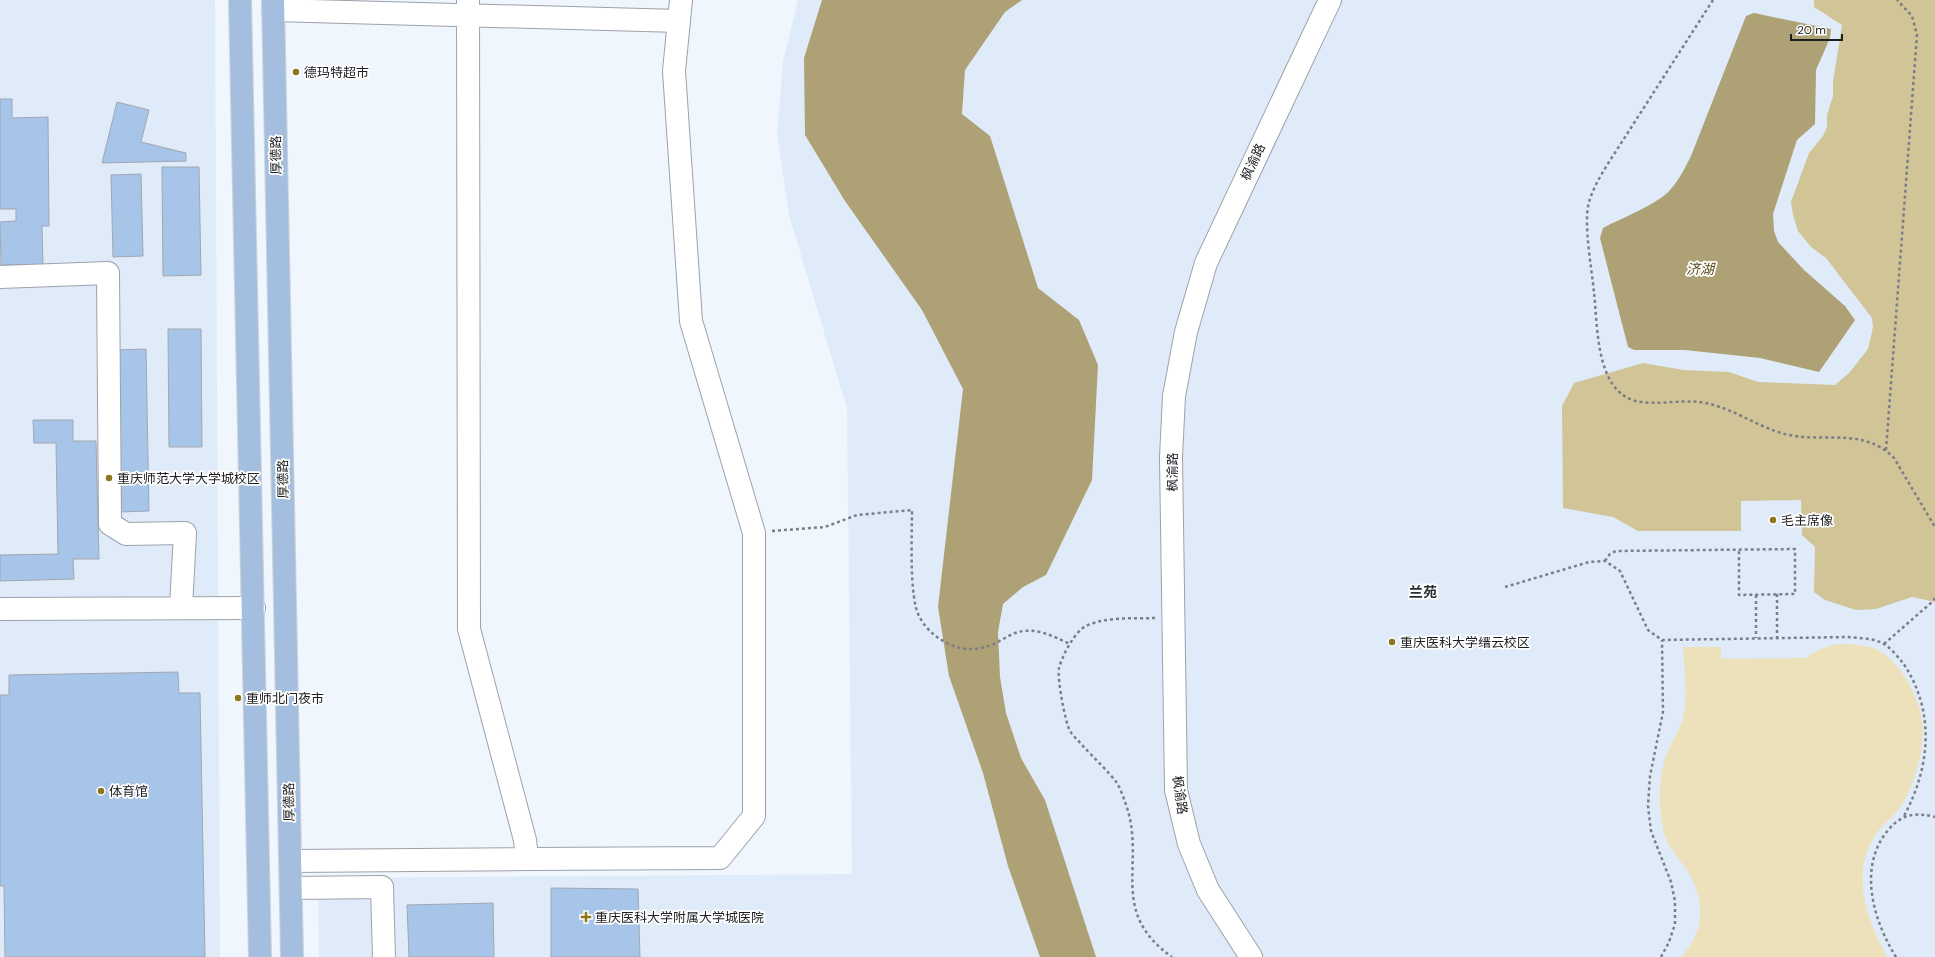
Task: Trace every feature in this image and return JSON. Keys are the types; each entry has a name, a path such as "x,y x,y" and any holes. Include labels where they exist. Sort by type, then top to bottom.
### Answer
{"main road":[{"path":"240,0 254,608 260,957"},
{"name":"厚德路","path":"273,5 292,957"}],"street":[{"name":"枫渝路","path":"1250,957 1208,890 1189,844 1176,790 1171,457 1174,396 1186,332 1206,263 1330,0"},
{"path":"273,5 680,10 674,71 691,321 754,533 754,816 720,858 291,861"},
{"path":"468,8 469,629 525,840 527,859"},
{"path":"0,277 108,273 110,524 126,534 185,533 181,608"},
{"path":"0,609 254,608"},
{"path":"291,888 382,887 384,957"}],"path":[{"path":"1713,0 1596,183 1588,204 1588,227 1600,358 1608,379 1620,394 1640,402 1708,403 1724,408 1779,432 1794,436 1860,439 1874,443 1886,450 1894,458 1935,527"},
{"path":"1886,450 1917,35 1912,16 1897,0"},
{"path":"754,533 825,527 857,515 912,510 913,594 918,615 927,628 938,638 954,647 968,649 985,648 1016,633 1032,630 1045,633 1070,644"},
{"path":"1605,561 1610,554 1616,551 1795,549 1795,594 1739,595 1739,550"},
{"path":"1505,587 1589,562 1605,561 1620,571 1648,630 1662,640 1848,637 1867,639 1884,644 1911,673 1922,693 1927,710"},
{"path":"1777,594 1777,638"},
{"path":"1756,595 1756,638"},
{"path":"1884,644 1935,598"},
{"path":"1172,957 1162,950 1145,930 1136,911 1131,892 1131,873 1134,849 1131,825 1126,804 1117,783 1069,730 1061,696 1059,669 1072,639 1085,626 1105,620 1174,618"},
{"path":"1661,957 1669,942 1675,924 1675,901 1671,882 1651,831 1648,806 1650,776 1663,712 1662,640"},
{"path":"1896,957 1887,943 1876,918 1870,872 1874,854 1882,838 1896,822 1904,816 1916,794 1924,769 1929,739 1929,716"},
{"path":"1904,816 1915,814 1935,817"}],"shaded area":[{"name":"重庆师范大学大学城校区","path":"0,0 215,0 220,957 0,957"},
{"name":"重庆医科大学缙云校区","path":"798,0 1935,0 1935,957 319,957 318,878 852,874 847,409 789,215 777,134 783,61"},
{"path":"1814,0 1935,0 1935,602 1912,597 1876,609 1856,610 1825,600 1814,592 1815,547 1802,535 1801,500 1741,501 1741,531 1638,531 1613,517 1563,508 1562,406 1574,383 1643,363 1684,370 1729,372 1758,382 1835,385 1849,373 1868,349 1873,327 1872,318 1826,258 1811,247 1798,231 1793,215 1791,202 1809,153 1823,136 1827,127 1827,115 1833,96 1833,82 1842,25 1814,7"},
{"path":"1841,644 1874,648 1889,658 1910,685 1919,706 1922,719 1922,743 1913,782 1902,805 1882,827 1868,848 1863,870 1864,893 1872,926 1887,957 1681,957 1695,937 1699,926 1700,903 1693,881 1673,851 1665,835 1660,810 1660,781 1667,753 1683,717 1685,682 1683,647 1721,647 1721,659 1805,658 1822,648"}],"water":[{"path":"822,0 1022,0 1005,12 965,70 962,114 990,136 1038,288 1079,320 1098,365 1092,480 1046,575 1023,587 1003,604 998,632 1000,677 1006,713 1021,758 1045,800 1096,957 1040,957 1008,866 983,773 949,676 938,607 963,389 922,310 845,201 805,135 804,58"},
{"name":"济湖","path":"1754,13 1831,29 1830,38 1816,70 1815,124 1797,140 1773,214 1774,231 1778,242 1804,270 1845,306 1855,320 1819,372 1760,358 1685,350 1634,350 1628,347 1600,238 1603,228 1657,201 1670,190 1676,182 1691,156 1746,16"}],"building":[{"path":"0,99 12,99 12,118 48,117 49,226 42,226 43,265 1,265 0,222 16,221 16,209 0,209"},
{"path":"117,102 149,110 141,142 186,153 186,161 102,163"},
{"path":"162,167 199,167 201,275 163,276"},
{"path":"141,174 143,256 113,257 111,175"},
{"path":"168,329 201,329 202,447 169,447"},
{"path":"146,349 149,511 119,512 117,350"},
{"path":"33,420 73,420 73,441 96,441 99,559 73,559 74,579 0,581 0,555 58,554 56,443 34,443"},
{"name":"体育馆","path":"178,672 179,693 200,693 205,957 5,957 4,886 0,886 0,695 9,695 9,675"},
{"path":"551,888 638,889 640,957 551,957"},
{"path":"493,903 494,957 409,957 407,905"}],"place":[{"name":"德玛特超市","path":"296,72"},
{"name":"重庆师范大学大学城校区","path":"109,478"},
{"name":"毛主席像","path":"1773,520"},
{"name":"重庆医科大学缙云校区","path":"1392,642"},
{"name":"重师北门夜市","path":"238,698"},
{"name":"体育馆","path":"101,791"},
{"name":"重庆医科大学附属大学城医院","path":"586,917"}],"district":[{"name":"兰苑","path":"1423,592"}]}
